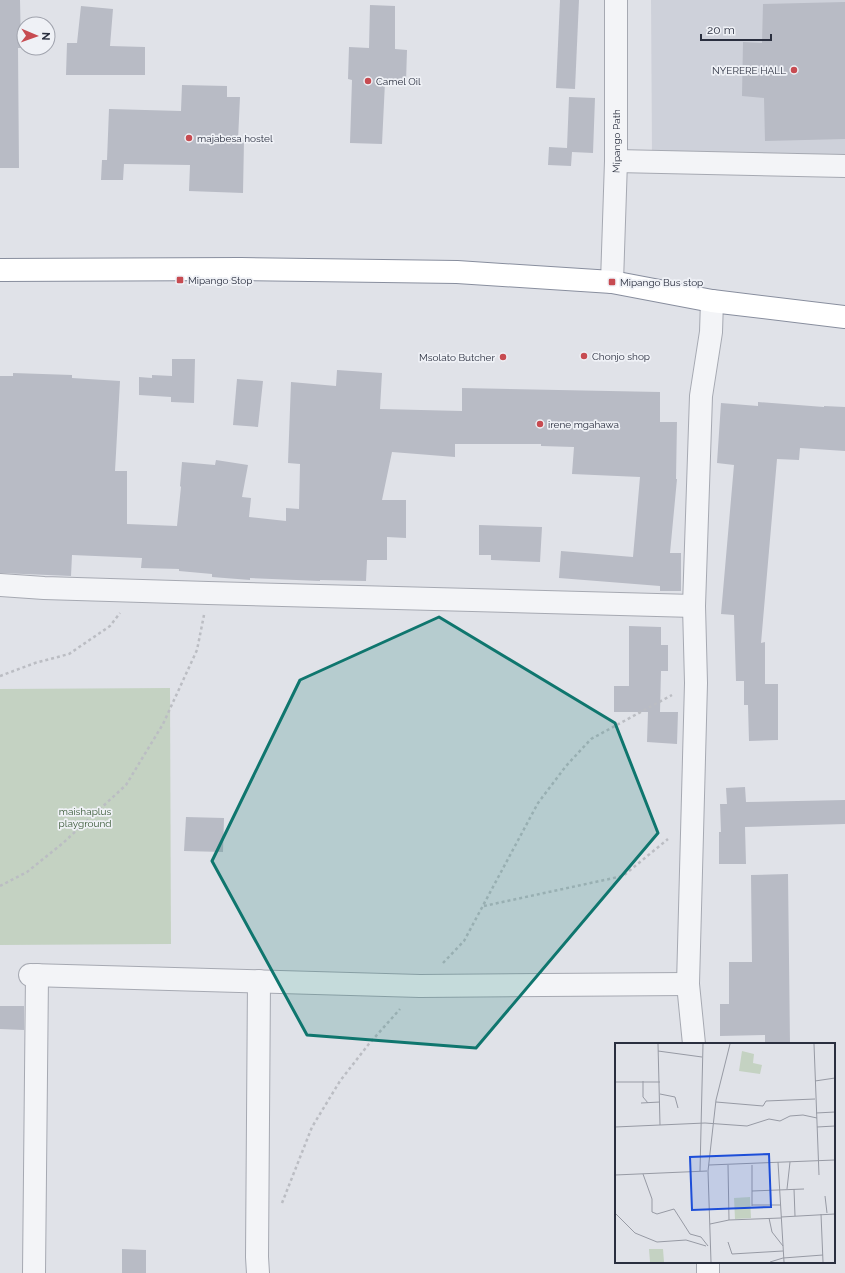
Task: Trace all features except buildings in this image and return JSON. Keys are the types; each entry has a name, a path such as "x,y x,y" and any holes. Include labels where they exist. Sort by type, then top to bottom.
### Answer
{"highway":[{"path":"0,270 241,269 449,272 612,282 712,301 845,317"}],"street":[{"name":"Mipango Path","path":"612,282 616,161 616,0"},
{"path":"616,161 845,166"},
{"path":"694,1043 688,984 696,683 694,606 701,396 711,332 712,301"},
{"path":"0,586 694,606"},
{"path":"34,1273 33,975 420,986 688,984"},
{"path":"258,1273 259,981"}],"path":[{"path":"0,676 35,663 69,654 110,626 136,591"},
{"path":"0,886 27,872 63,843 126,785 163,724 197,650 208,593"},
{"path":"279,1208 312,1127 340,1081 368,1045 420,986 464,942 538,803 566,766 591,739 696,683"},
{"path":"483,906 623,876 692,818"}],"highlighted area":[{"path":"439,617 615,723 658,833 476,1048 307,1035 212,861 300,680"}],"shaded area":[{"path":"651,0 845,0 845,154 652,156"}],"green space":[{"name":"maishaplus playground","path":"170,688 171,944 0,945 0,689"}],"place":[{"name":"NYERERE HALL","path":"794,70"},
{"name":"Camel Oil","path":"368,81"},
{"name":"majabesa hostel","path":"189,138"},
{"name":"Mipango Stop","path":"180,280"},
{"name":"Mipango Bus stop","path":"612,282"},
{"name":"Chonjo shop","path":"584,356"},
{"name":"Msolato Butcher","path":"503,357"},
{"name":"irene mgahawa","path":"540,424"}]}
